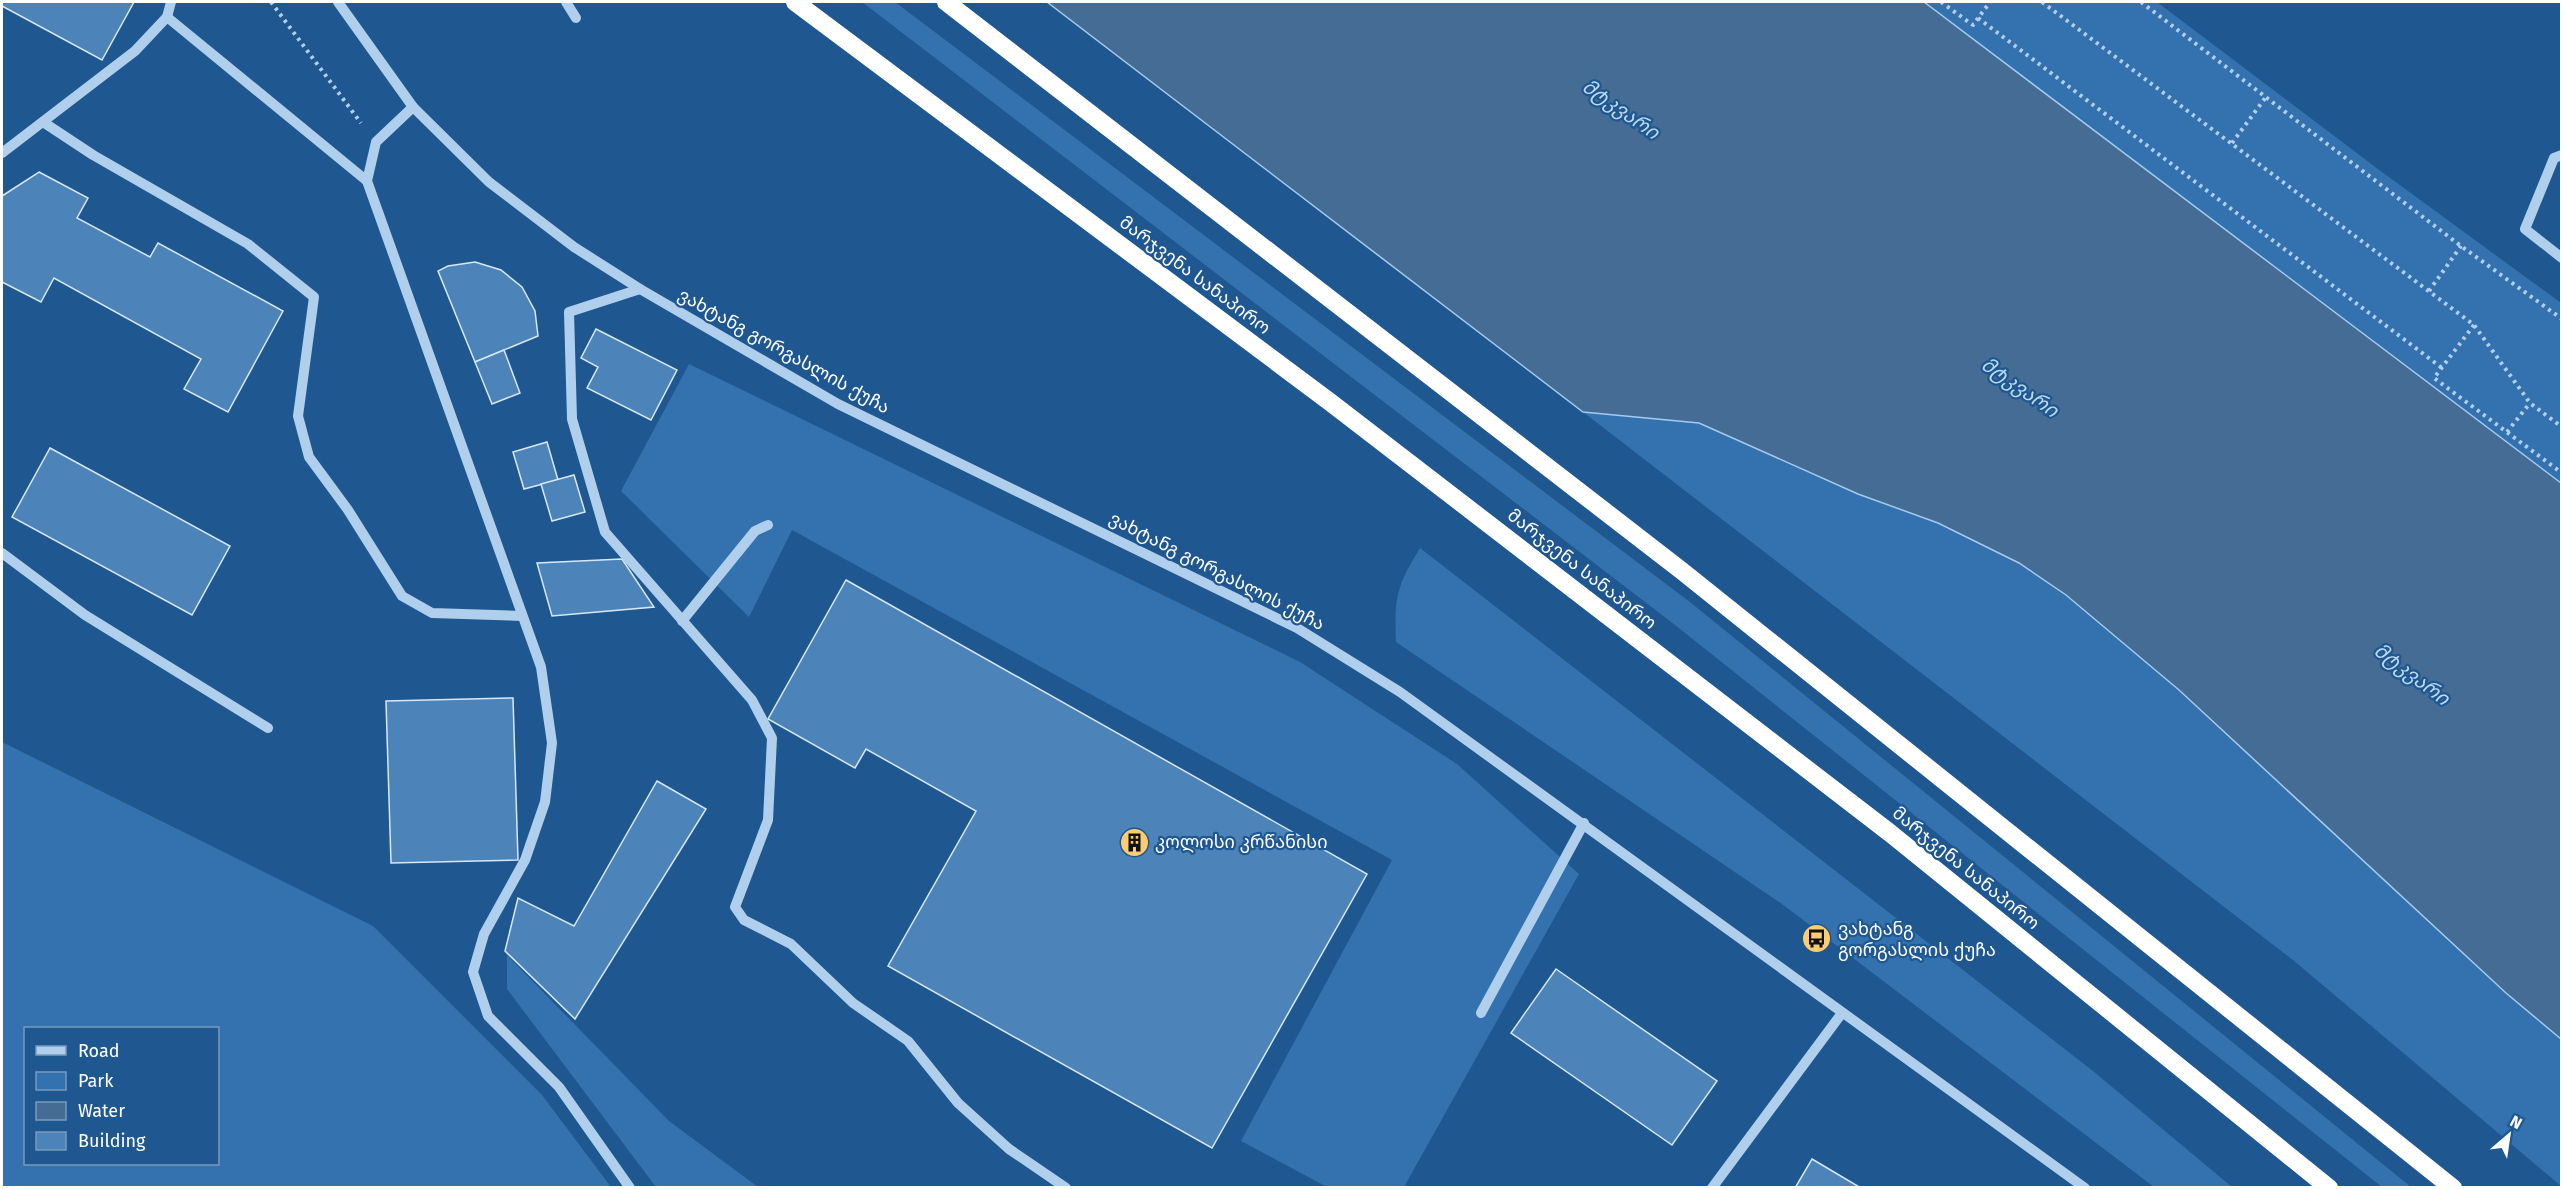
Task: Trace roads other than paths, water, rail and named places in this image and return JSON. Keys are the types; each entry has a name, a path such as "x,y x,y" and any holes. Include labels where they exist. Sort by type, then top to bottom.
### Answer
{"highway":[{"name":"მარჯვენა სანაპირო","path":"795,2 1320,395 1890,833 2329,1188"},
{"path":"946,2 1672,563 2453,1188"}],"street":[{"path":"2,153 135,51 167,17 171,2"},
{"name":"ვახტანგ გორგასლის ქუჩა","path":"338,2 413,106 489,182 574,247 640,289 838,404 1297,628 1400,692 1584,823 2085,1188"},
{"path":"566,2 576,18"},
{"path":"167,17 367,181 540,667 552,743 545,802 525,860 483,934 473,972 488,1016 559,1087 630,1188"},
{"path":"367,181 376,142 413,106"},
{"path":"43,122 93,155 248,244 314,297 298,416 309,457 348,510 402,596 432,613 522,616"},
{"path":"2562,155 2554,158 2525,229 2562,258"},
{"path":"640,289 569,312 572,419 604,532 752,700 772,738 768,820 739,891 735,907 744,920 791,944 853,1003 908,1041 958,1103 1008,1149 1066,1188"},
{"path":"682,621 755,531 768,525"},
{"path":"2,553 85,615 268,728"},
{"path":"1481,1013 1584,823"},
{"path":"1712,1188 1842,1013"}],"water":[{"name":"მტკვარი","path":"1047,2 1924,2 2561,483 2561,1039 2506,993 2179,690 2066,595 2019,563 1938,523 1858,494 1699,423 1583,412"}],"place":[{"name":"კოლოსი კრწანისი","path":"1134,842"},
{"name":"ვახტანგ გორგასლის ქუჩა","path":"1817,939"}]}
